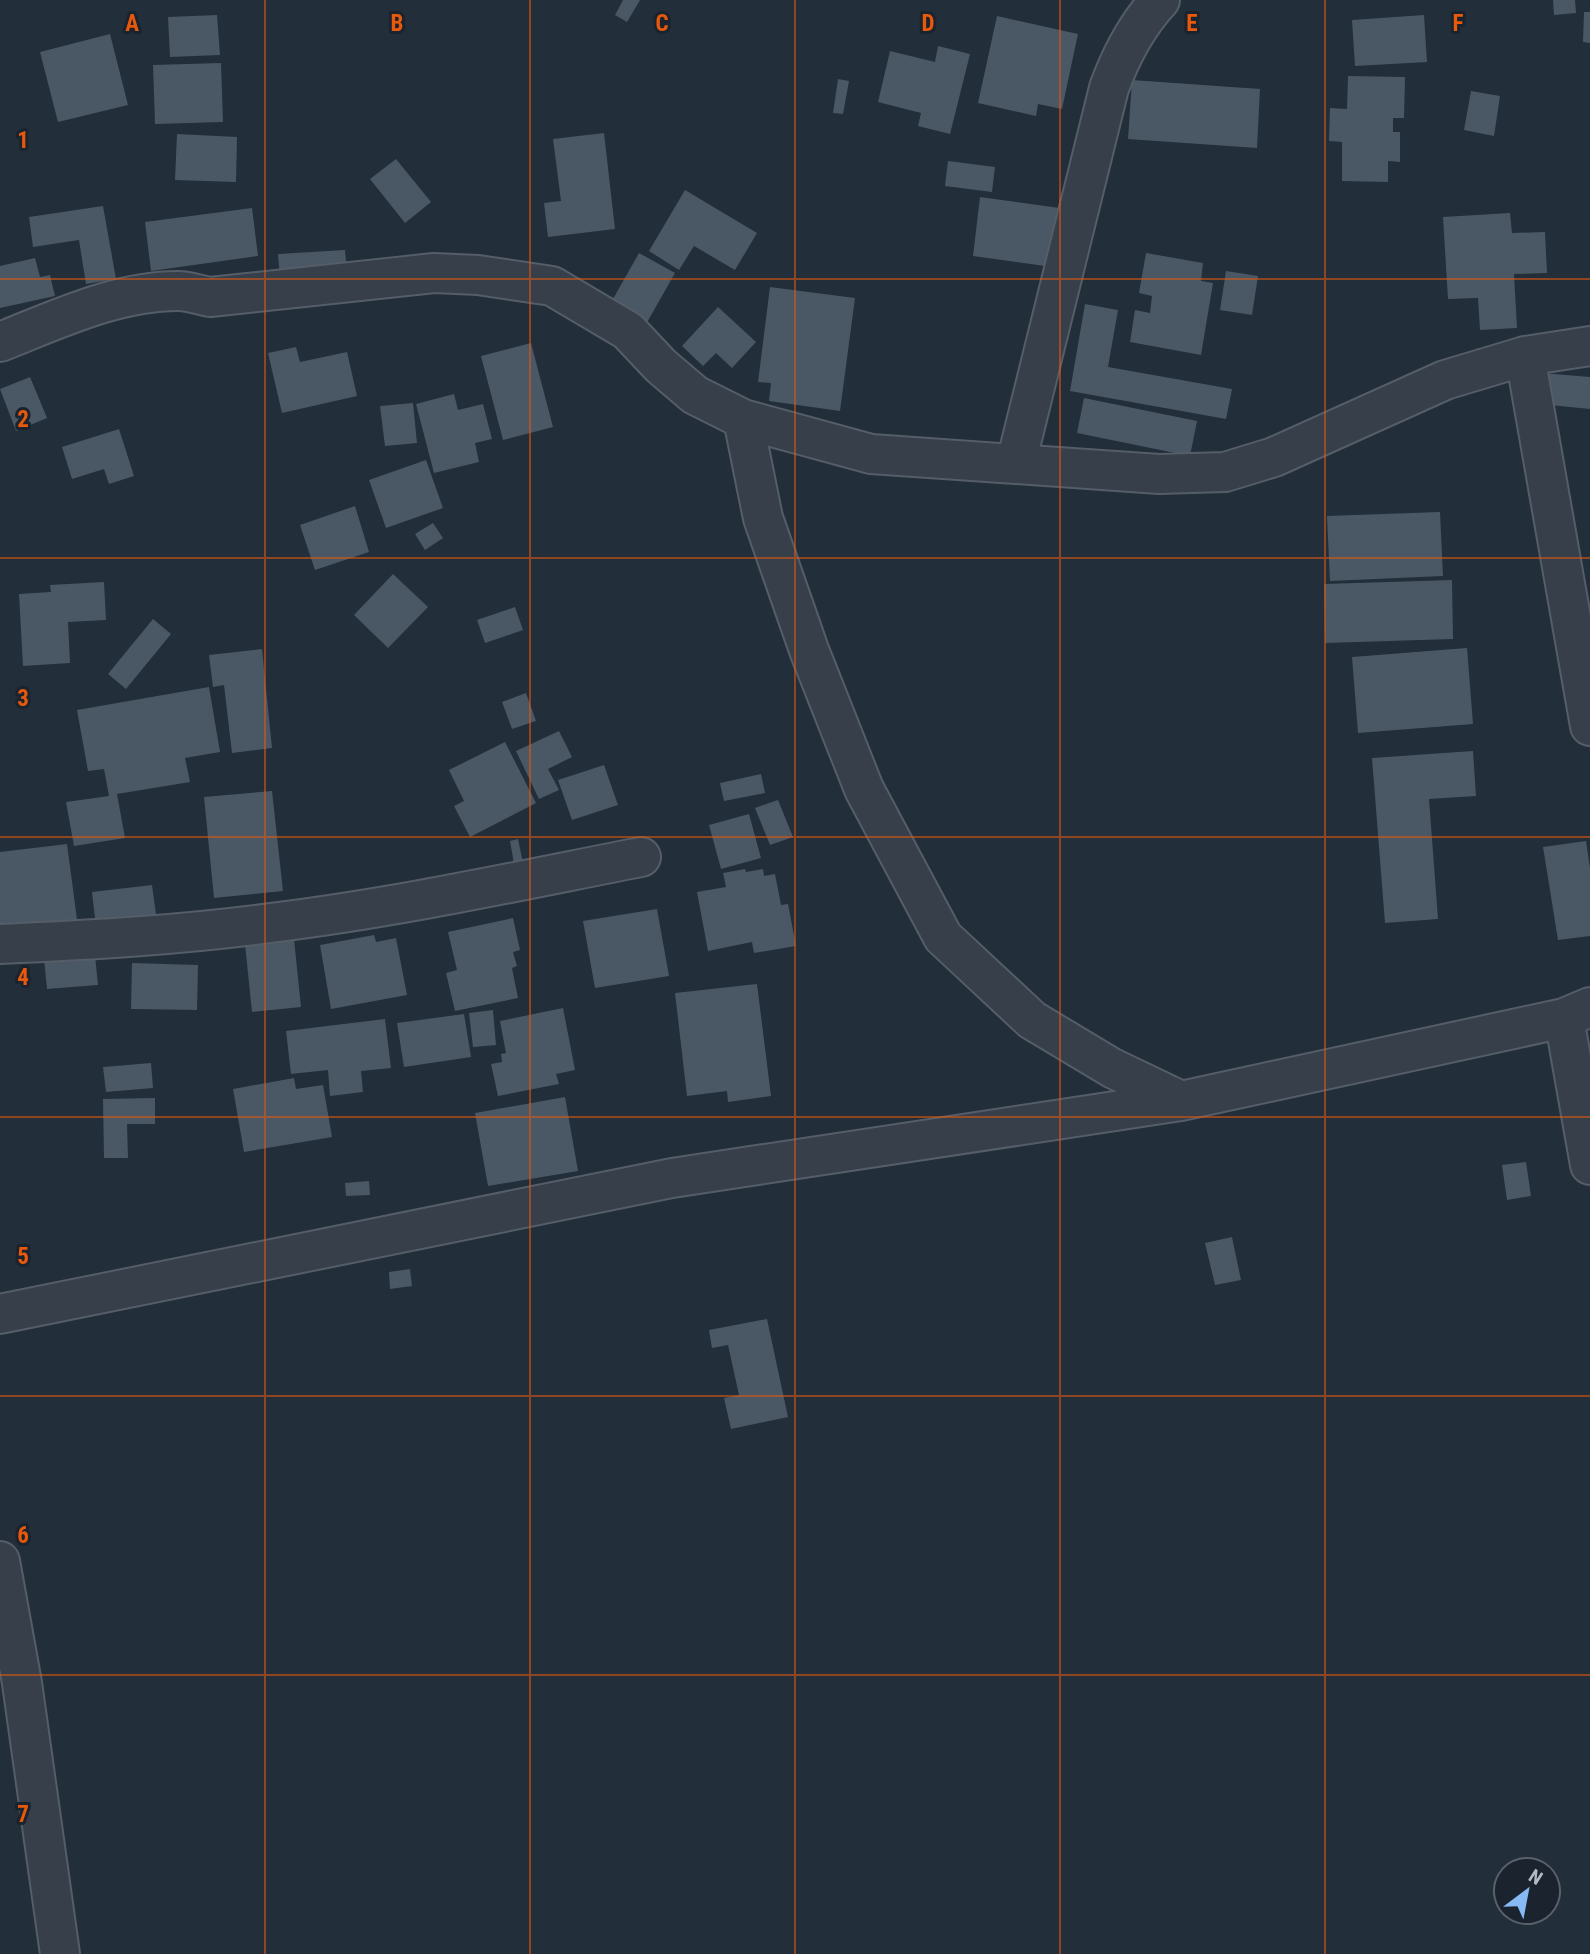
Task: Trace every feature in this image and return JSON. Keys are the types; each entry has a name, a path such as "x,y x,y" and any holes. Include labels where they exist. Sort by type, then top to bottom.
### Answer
{"street":[{"path":"1016,463 1109,88 1128,44 1143,18 1160,0"},
{"path":"0,342 61,317 124,298 179,290 210,297 434,273 478,275 552,286 628,331 661,366 695,395 743,419 871,454 1159,474 1226,472 1274,457 1445,380 1525,356 1590,346"},
{"path":"1525,356 1590,726"},
{"path":"743,419 763,517 809,650 864,789 943,937 1032,1020 1112,1068 1181,1101"},
{"path":"0,944 92,940 270,923 448,894 641,857"},
{"path":"0,1314 672,1178 1181,1101 1577,1012 1590,1165"},
{"path":"0,1560 22,1683 60,1954"}],"building":[{"path":"623,0 640,0 627,22 615,15"},
{"path":"1553,0 1575,0 1576,13 1554,15"},
{"path":"1584,12 1590,12 1590,43 1583,42"},
{"path":"217,15 220,55 170,57 168,17"},
{"path":"1424,15 1427,62 1355,66 1352,20"},
{"path":"997,16 1078,34 1062,109 1038,104 1036,116 978,103"},
{"path":"110,34 128,105 58,122 40,52"},
{"path":"938,46 970,54 950,134 918,126 921,113 878,102 890,51 935,62"},
{"path":"221,63 223,122 155,124 153,65"},
{"path":"1348,76 1405,77 1404,118 1393,118 1393,132 1400,132 1400,162 1388,161 1388,182 1342,181 1342,142 1329,141 1330,108 1347,109"},
{"path":"838,79 849,81 843,114 833,113"},
{"path":"1132,80 1260,89 1257,148 1128,139"},
{"path":"1471,91 1500,96 1494,136 1464,130"},
{"path":"604,133 615,229 548,237 544,203 561,201 553,139"},
{"path":"177,134 237,137 236,182 175,180"},
{"path":"396,159 431,202 405,223 370,179"},
{"path":"948,161 995,167 992,192 945,186"},
{"path":"685,190 757,233 735,270 694,246 679,270 649,251"},
{"path":"980,197 1067,209 1060,268 973,256"},
{"path":"103,206 116,279 86,284 79,240 33,247 29,217"},
{"path":"252,208 258,256 151,271 145,222"},
{"path":"1510,213 1512,233 1545,232 1547,273 1514,274 1517,328 1480,330 1478,298 1448,299 1443,217"},
{"path":"345,250 347,273 280,278 278,254"},
{"path":"639,253 675,273 645,326 609,306"},
{"path":"1146,253 1203,263 1201,281 1213,283 1201,355 1130,342 1135,310 1150,313 1152,296 1139,293"},
{"path":"35,258 40,277 50,275 55,296 0,308 0,266"},
{"path":"1226,271 1258,276 1252,315 1220,310"},
{"path":"770,287 855,298 840,411 769,401 771,383 758,382"},
{"path":"1085,304 1118,310 1108,367 1232,389 1226,419 1070,391"},
{"path":"718,307 756,342 732,368 716,353 703,366 682,346"},
{"path":"531,343 553,427 503,440 481,356"},
{"path":"296,347 300,362 347,352 357,396 282,413 268,353"},
{"path":"1542,373 1590,377 1590,409 1540,404"},
{"path":"30,377 47,418 16,431 0,389"},
{"path":"454,394 458,410 483,404 492,439 475,443 479,462 434,473 416,404"},
{"path":"1084,398 1197,421 1190,456 1077,433"},
{"path":"413,403 417,443 385,446 380,406"},
{"path":"119,429 134,476 109,484 104,469 72,479 62,447"},
{"path":"426,460 443,508 386,528 369,480"},
{"path":"355,506 369,552 315,570 300,525"},
{"path":"1440,512 1443,576 1330,581 1327,516"},
{"path":"433,523 443,538 425,550 415,534"},
{"path":"393,574 428,607 388,648 354,615"},
{"path":"1452,580 1453,639 1325,643 1324,584"},
{"path":"104,582 106,620 68,622 70,663 23,666 19,594 51,592 50,585"},
{"path":"515,607 523,630 485,643 477,620"},
{"path":"153,619 171,634 126,689 108,674"},
{"path":"1467,648 1473,724 1358,733 1352,657"},
{"path":"262,649 272,748 232,753 224,685 213,687 209,655"},
{"path":"209,687 220,752 185,758 190,782 117,794 125,838 74,846 66,802 109,796 104,769 88,771 77,710"},
{"path":"526,693 536,721 512,729 502,702"},
{"path":"559,731 572,757 548,769 559,790 539,799 516,751"},
{"path":"505,742 536,803 470,837 454,806 464,801 449,770"},
{"path":"1473,751 1476,796 1429,799 1438,919 1385,923 1372,758"},
{"path":"604,765 618,805 572,820 558,780"},
{"path":"761,774 765,793 724,801 720,783"},
{"path":"272,791 283,891 214,898 204,797"},
{"path":"778,800 793,837 770,845 755,808"},
{"path":"749,814 761,858 721,869 709,825"},
{"path":"518,839 523,863 514,864 510,841"},
{"path":"1586,841 1590,868 1590,936 1558,940 1543,847"},
{"path":"67,844 78,927 0,936 0,852"},
{"path":"745,869 746,872 763,869 764,876 775,874 781,905 788,904 796,946 754,953 752,942 708,951 697,892 726,887 723,873"},
{"path":"152,885 158,929 97,936 92,892"},
{"path":"657,909 669,976 595,988 583,921"},
{"path":"513,918 520,950 513,952 517,966 512,968 518,998 455,1011 446,973 457,970 448,932"},
{"path":"374,935 376,942 396,938 407,995 331,1009 320,945"},
{"path":"294,939 301,1007 252,1012 245,944"},
{"path":"95,955 98,985 47,989 44,959"},
{"path":"132,963 198,965 197,1010 131,1009"},
{"path":"757,984 771,1096 728,1102 727,1091 687,1096 675,993"},
{"path":"563,1008 575,1070 556,1074 559,1084 498,1096 491,1064 502,1062 501,1054 506,1053 500,1021"},
{"path":"493,1010 496,1045 473,1047 469,1013"},
{"path":"464,1014 471,1057 404,1067 397,1023"},
{"path":"385,1019 391,1068 361,1071 363,1092 330,1096 328,1070 291,1074 286,1031"},
{"path":"151,1063 153,1088 106,1092 103,1067"},
{"path":"294,1078 296,1089 323,1085 332,1137 244,1152 233,1089"},
{"path":"565,1097 578,1171 488,1186 475,1113"},
{"path":"155,1098 155,1124 127,1124 128,1158 104,1158 103,1099"},
{"path":"1526,1162 1531,1196 1507,1200 1502,1165"},
{"path":"369,1181 370,1195 346,1196 345,1183"},
{"path":"1232,1237 1241,1280 1215,1285 1205,1243"},
{"path":"410,1269 412,1286 390,1289 389,1272"},
{"path":"767,1319 788,1417 731,1429 724,1398 739,1395 728,1345 712,1348 709,1330"}]}
